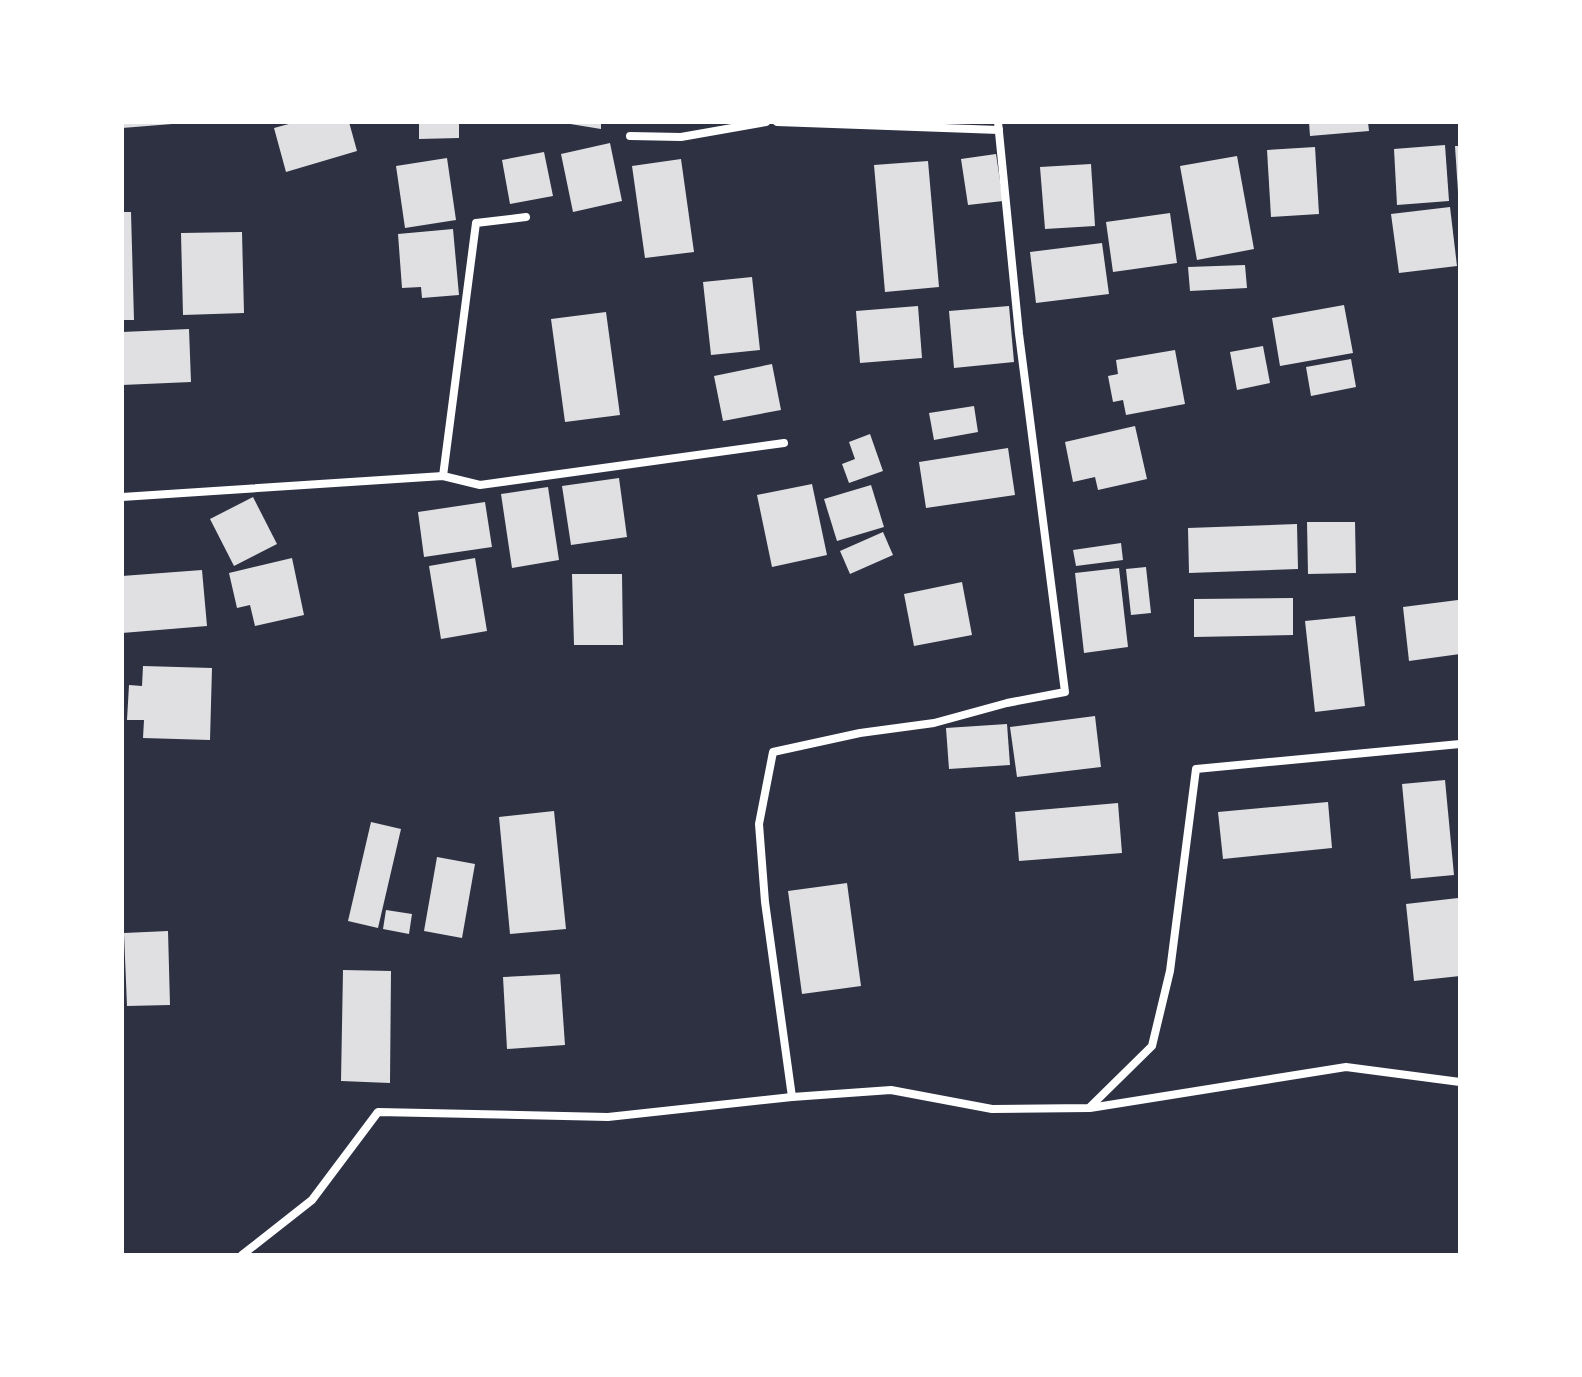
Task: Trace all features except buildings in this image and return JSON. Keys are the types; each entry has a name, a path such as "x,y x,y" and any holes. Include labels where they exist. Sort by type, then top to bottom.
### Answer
{"street":[{"path":"630,136 681,137 766,122"},
{"path":"777,122 999,126 1021,350 1065,692 934,723 860,733 773,752 759,824 765,902 792,1097"},
{"path":"443,476 476,223 526,217"},
{"path":"122,497 443,476 480,485 784,443"},
{"path":"1090,1108 1152,1046 1170,971 1196,769 1460,744"},
{"path":"242,1255 312,1200 378,1112 608,1117 792,1097 891,1090 992,1109 1090,1108 1346,1067 1460,1082"}]}
